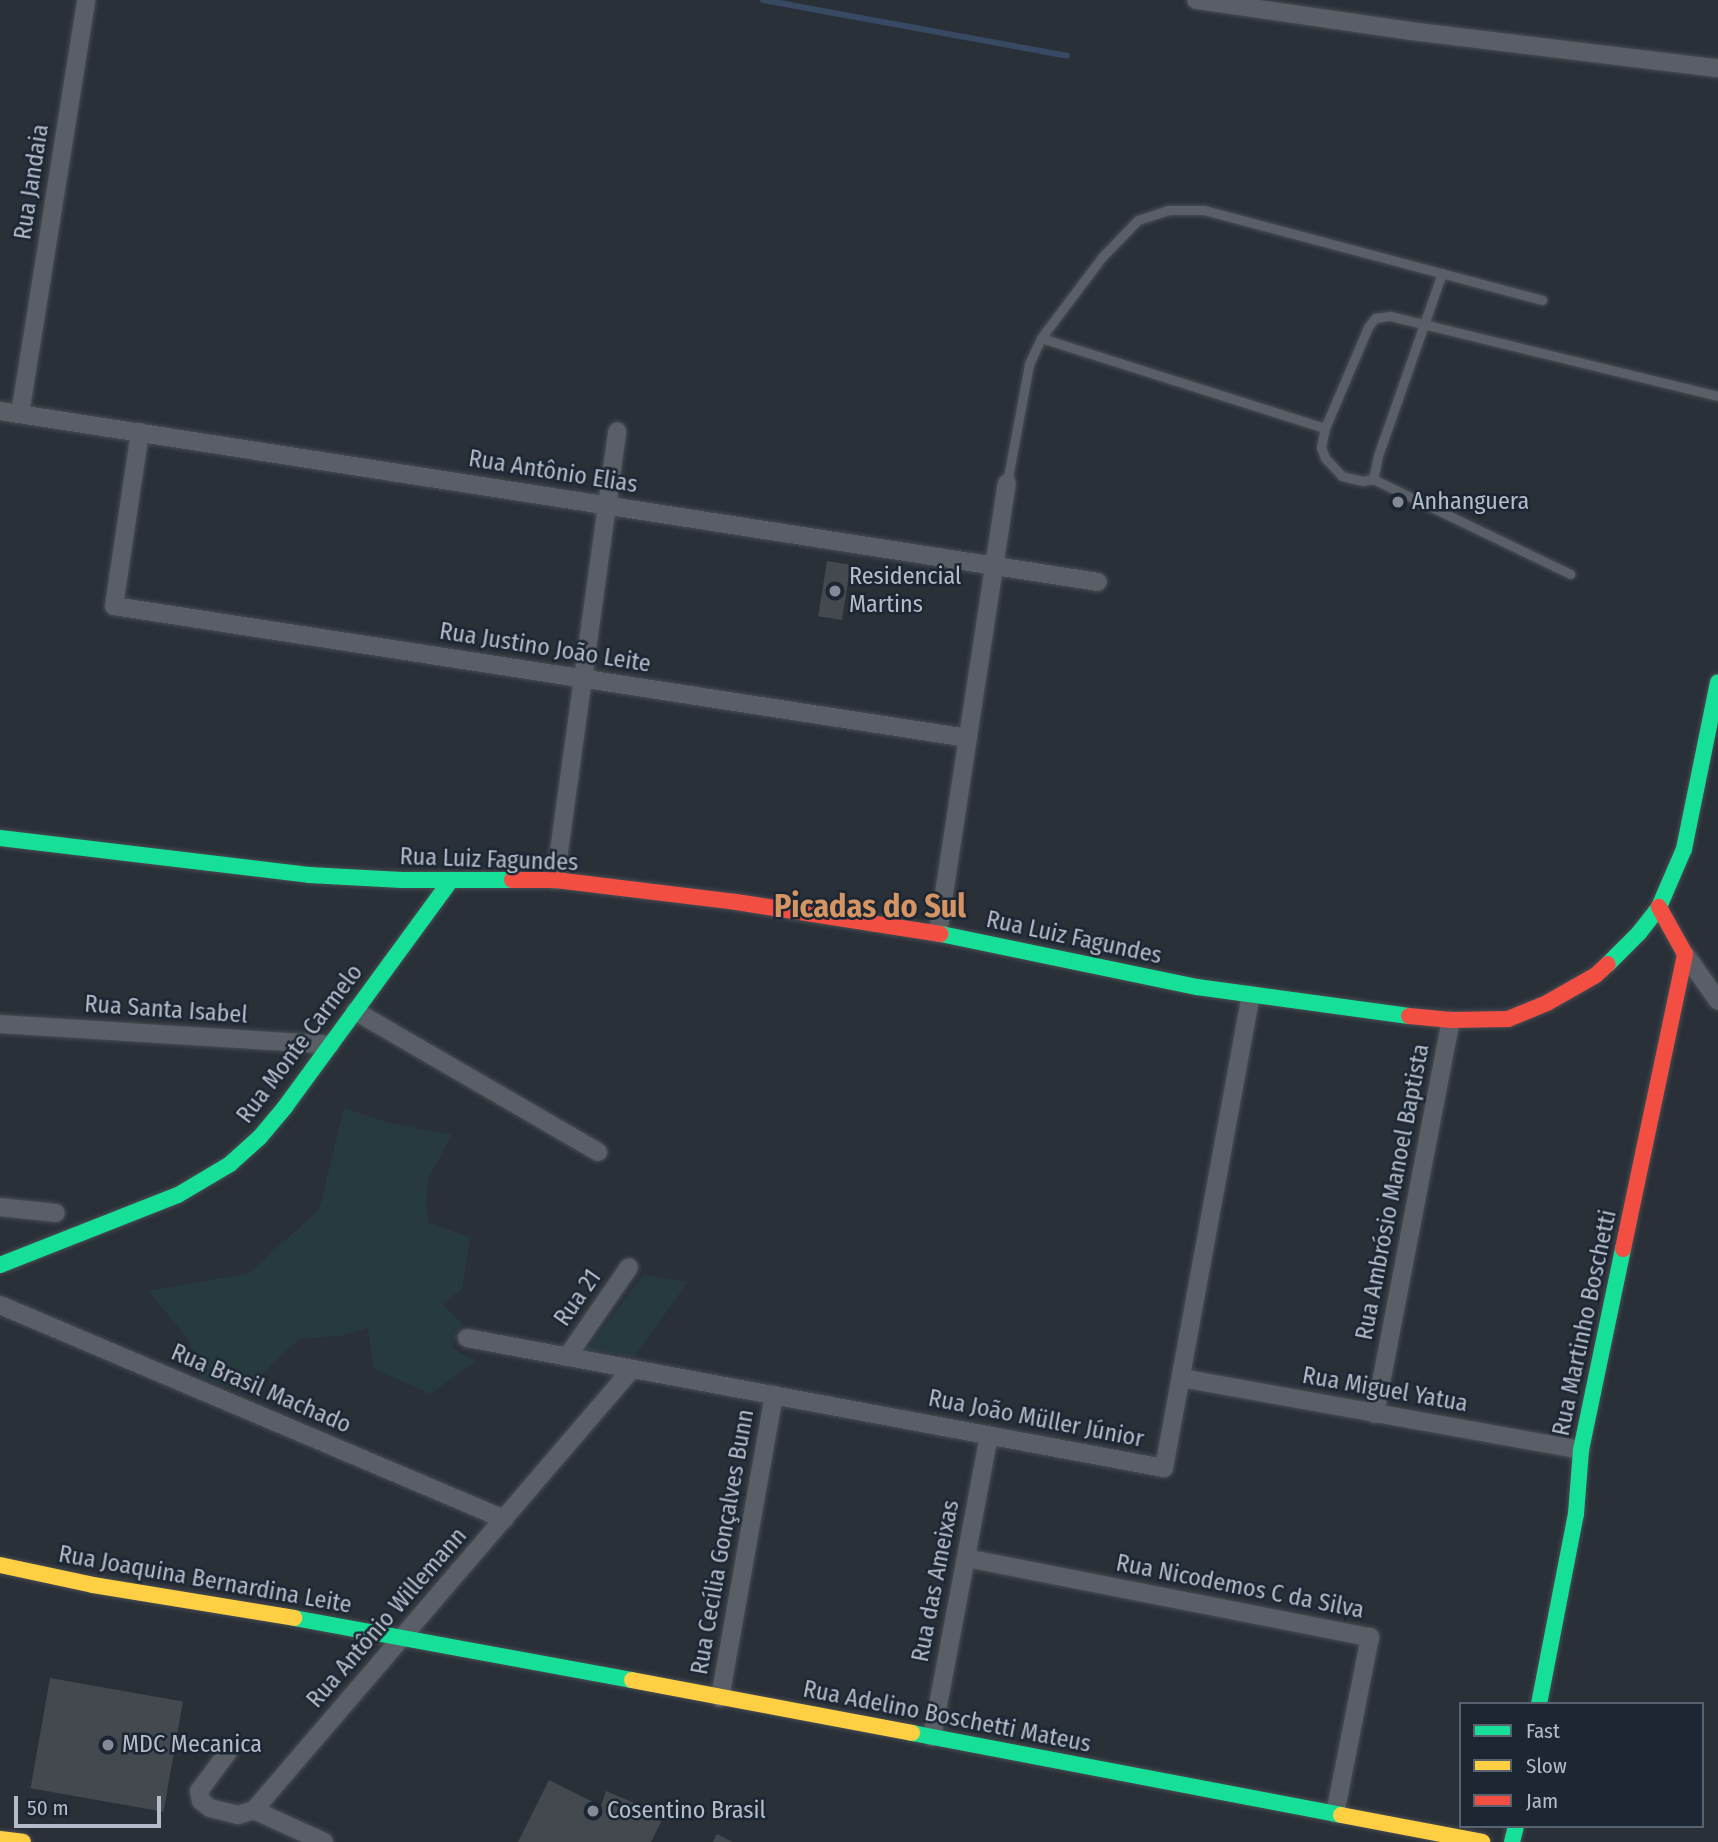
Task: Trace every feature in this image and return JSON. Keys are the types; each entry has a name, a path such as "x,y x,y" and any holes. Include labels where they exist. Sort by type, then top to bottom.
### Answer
{"street":[{"name":"Rua Jandaia","path":"20,414 86,0"},
{"path":"1196,0 1410,31 1718,68"},
{"name":"Rua Antônio Elias","path":"0,411 1098,582"},
{"path":"555,880 617,431"},
{"name":"Rua Justino João Leite","path":"140,432 114,606 968,738"},
{"path":"938,933 1007,483"},
{"name":"Rua Luiz Fagundes","path":"0,838 309,875 451,880 555,880 736,902 938,933 1197,987 1363,1012 1451,1020 1508,1019 1546,1003 1596,975 1639,933 1659,907 1684,849 1718,682"},
{"name":"Rua Monte Carmelo","path":"0,1265 149,1207 215,1175 260,1137 451,880"},
{"path":"1659,907 1685,954 1718,1001"},
{"name":"Rua Martinho Boschetti","path":"1539,1702 1576,1514 1581,1450 1685,954"},
{"name":"Rua João Müller Júnior","path":"467,1338 1164,1468 1251,995"},
{"path":"355,1011 598,1152"},
{"name":"Rua Ambrósio Manoel Baptista","path":"1375,1414 1451,1020"},
{"name":"Rua Santa Isabel","path":"0,1024 330,1045"},
{"path":"0,1208 56,1213"},
{"name":"Rua 21","path":"567,1357 629,1267"},
{"name":"Rua Brasil Machado","path":"0,1305 504,1519"},
{"name":"Rua Antônio Willemann","path":"254,1810 632,1369"},
{"name":"Rua Miguel Yatua","path":"1181,1378 1581,1450"},
{"name":"Rua Cecília Gonçalves Bunn","path":"720,1698 774,1395"},
{"name":"Rua das Ameixas","path":"932,1737 989,1435"},
{"name":"Rua Nicodemos C da Silva","path":"966,1558 1370,1637 1335,1814"},
{"name":"Rua Joaquina Bernardina Leite","path":"0,1565 93,1585 404,1636"},
{"name":"Rua Adelino Boschetti Mateus","path":"404,1636 1482,1842"},
{"path":"229,1752 199,1791 201,1801 224,1813 238,1815 254,1810 324,1842"},
{"path":"0,1839 23,1842"}],"lane":[{"path":"1007,483 1029,364 1041,338 1102,257 1138,220 1168,210 1204,211 1542,300"},
{"path":"1373,479 1378,456 1442,273"},
{"path":"1570,574 1373,479 1363,481 1342,476 1325,458 1321,447 1325,428 1368,327 1375,318 1390,316 1718,396"},
{"path":"1041,338 1325,428"}],"green space":[{"path":"344,1108 390,1123 452,1135 428,1179 426,1207 429,1223 470,1237 462,1289 442,1304 463,1324 452,1348 476,1361 430,1394 373,1368 368,1328 340,1336 299,1339 242,1393 200,1377 189,1340 148,1291 249,1273 319,1210"},
{"path":"643,1275 688,1282 634,1357 587,1349"}],"building":[{"name":"Residencial Martins","path":"827,561 851,565 842,620 818,616"},
{"name":"MDC Mecanica","path":"50,1678 183,1701 164,1812 31,1788"},
{"name":"Cosentino Brasil","path":"549,1780 601,1806 606,1791 664,1816 651,1842 518,1842"},
{"path":"717,1834 733,1842 713,1842"}],"waterway":[{"path":"763,0 1067,56"}],"traffic: fast":[{"path":"1608,964 1639,933 1659,907 1684,849 1718,682"},
{"path":"0,838 309,875 402,880 512,880"},
{"path":"0,1265 178,1195 230,1164 260,1137 285,1107 451,880"},
{"path":"941,934 1197,987 1409,1016"},
{"path":"1539,1702 1576,1514 1581,1450 1623,1249"},
{"path":"294,1618 632,1680"},
{"path":"912,1733 1341,1815"},
{"path":"1512,1842 1516,1828"}],"traffic: slow":[{"path":"0,1565 93,1585 294,1618"},
{"path":"632,1680 912,1733"},
{"path":"1341,1815 1482,1842"},
{"path":"0,1839 23,1842"}],"traffic: jam":[{"path":"512,880 555,880 736,902 941,934"},
{"path":"1623,1249 1685,954 1659,907"},
{"path":"1409,1016 1451,1020 1508,1019 1547,1003 1596,975 1608,964"}],"place":[{"name":"Anhanguera","path":"1398,502"},
{"name":"Residencial Martins","path":"835,591"},
{"name":"MDC Mecanica","path":"108,1745"},
{"name":"Cosentino Brasil","path":"593,1811"}],"district":[{"name":"Picadas do Sul","path":"870,906"}]}
